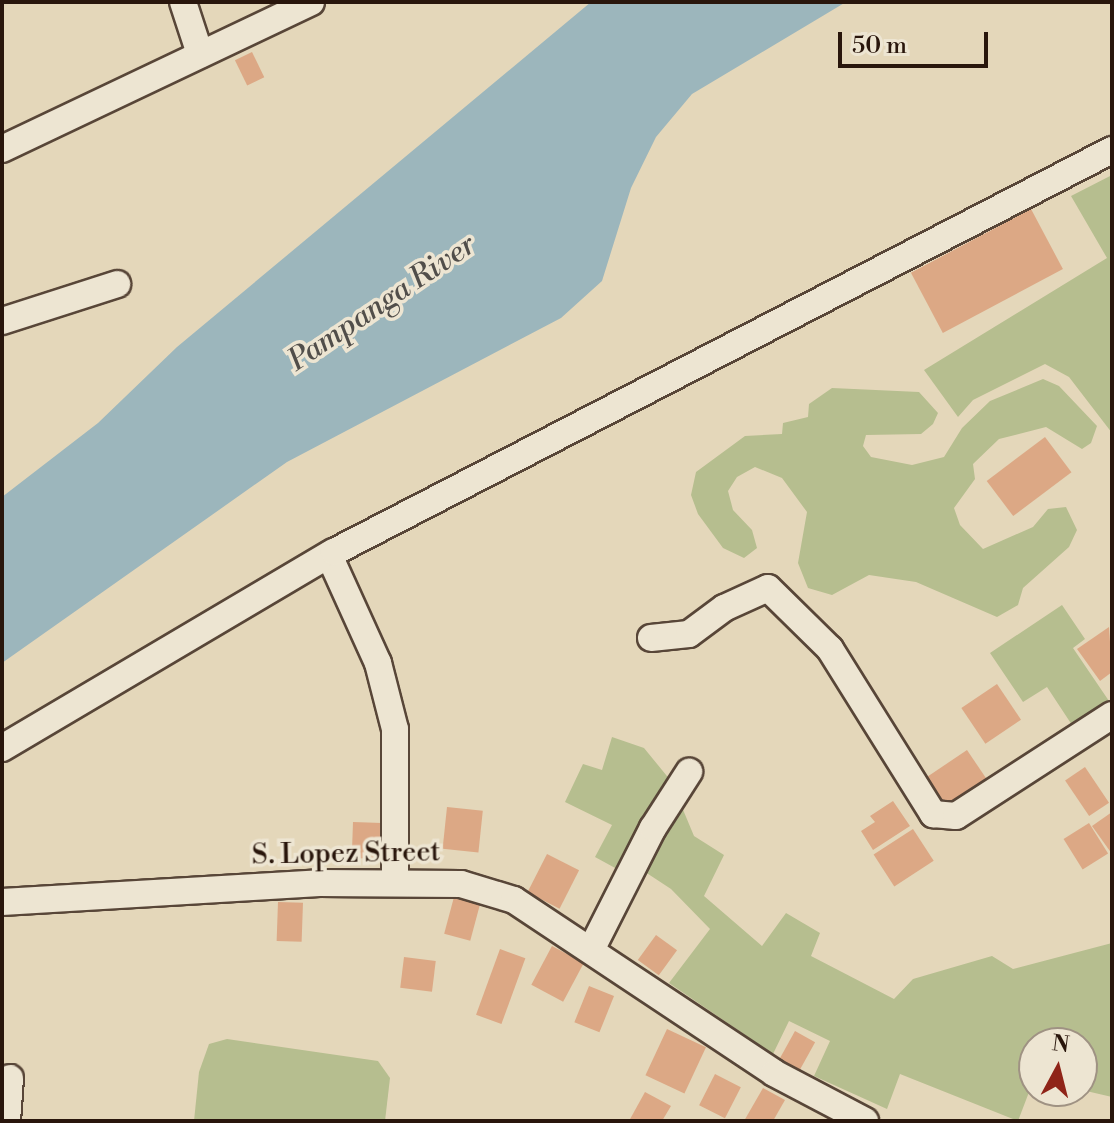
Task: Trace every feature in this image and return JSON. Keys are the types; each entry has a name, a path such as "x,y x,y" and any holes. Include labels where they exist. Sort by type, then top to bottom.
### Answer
{"street":[{"path":"183,2 200,54"},
{"path":"2,149 311,2"},
{"path":"2,748 329,555 1112,150"},
{"path":"2,321 117,284"},
{"path":"329,555 378,663 395,729 395,882"},
{"path":"651,638 689,634 724,608 768,588 830,649 933,814 956,816 1112,715"},
{"path":"592,948 653,828 689,772"},
{"name":"S. Lopez Street","path":"2,902 395,882 461,884 514,900 592,948 774,1073 865,1121"},
{"path":"7,1121 10,1078"}],"green space":[{"path":"1112,175 1112,433 1069,377 1045,364 973,400 958,417 924,370 1107,258 1071,196"},
{"path":"1043,379 1059,386 1097,426 1091,443 1082,449 1046,427 999,439 973,464 975,479 954,508 960,525 983,549 1033,527 1048,509 1066,507 1077,530 1069,547 1023,588 1018,605 997,617 916,582 869,575 832,595 808,588 798,563 807,512 782,478 755,467 737,477 728,491 733,510 752,530 757,548 744,558 723,548 698,514 691,495 696,472 745,436 782,434 783,423 808,417 809,404 832,388 919,392 938,413 933,424 921,434 866,435 863,446 871,457 912,465 944,457 962,428 990,401"},
{"path":"1062,605 1085,639 1073,648 1109,701 1072,725 1047,687 1023,702 990,653"},
{"path":"612,737 644,748 671,781 694,836 724,855 704,896 762,946 786,913 820,933 811,956 894,999 913,979 992,956 1013,969 1112,943 1112,1097 1098,1094 1098,1027 1018,1027 1018,1107 1023,1107 1018,1121 900,1074 887,1109 814,1076 830,1041 789,1021 773,1054 669,983 710,929 671,889 636,866 628,875 595,857 612,825 565,802 583,764 602,770"},
{"path":"227,1039 378,1061 390,1078 385,1121 194,1121 199,1072 209,1044"}],"water":[{"name":"Pampanga River","path":"591,2 846,2 692,94 656,137 631,188 602,281 561,318 287,462 2,663 2,497 98,423 177,347"}],"building":[{"path":"252,52 264,77 247,85 235,60"},
{"path":"1031,209 1063,269 943,333 911,273"},
{"path":"1045,437 1071,472 1013,516 987,481"},
{"path":"1109,627 1112,672 1100,681 1077,649"},
{"path":"997,684 1021,720 985,744 961,708"},
{"path":"967,750 987,780 945,808 925,779"},
{"path":"1085,767 1109,803 1089,816 1065,780"},
{"path":"893,801 910,826 873,850 861,831 875,822 870,816"},
{"path":"447,807 483,811 478,853 443,849"},
{"path":"1112,812 1112,854 1092,826"},
{"path":"353,822 382,823 381,859 352,858"},
{"path":"1089,823 1108,854 1083,869 1064,839"},
{"path":"913,829 934,861 894,886 874,855"},
{"path":"547,854 579,870 560,909 527,892"},
{"path":"454,897 480,904 470,941 444,934"},
{"path":"278,902 303,903 302,942 277,941"},
{"path":"656,935 677,950 659,975 638,960"},
{"path":"552,946 584,963 563,1002 531,985"},
{"path":"500,949 525,958 501,1024 476,1015"},
{"path":"404,957 436,961 432,992 400,988"},
{"path":"589,986 614,996 599,1032 574,1022"},
{"path":"667,1029 706,1047 684,1093 645,1075"},
{"path":"795,1031 815,1042 800,1070 779,1059"},
{"path":"715,1074 741,1087 725,1118 699,1105"},
{"path":"763,1088 785,1100 773,1121 744,1121"},
{"path":"645,1092 671,1106 662,1121 629,1121"}]}
